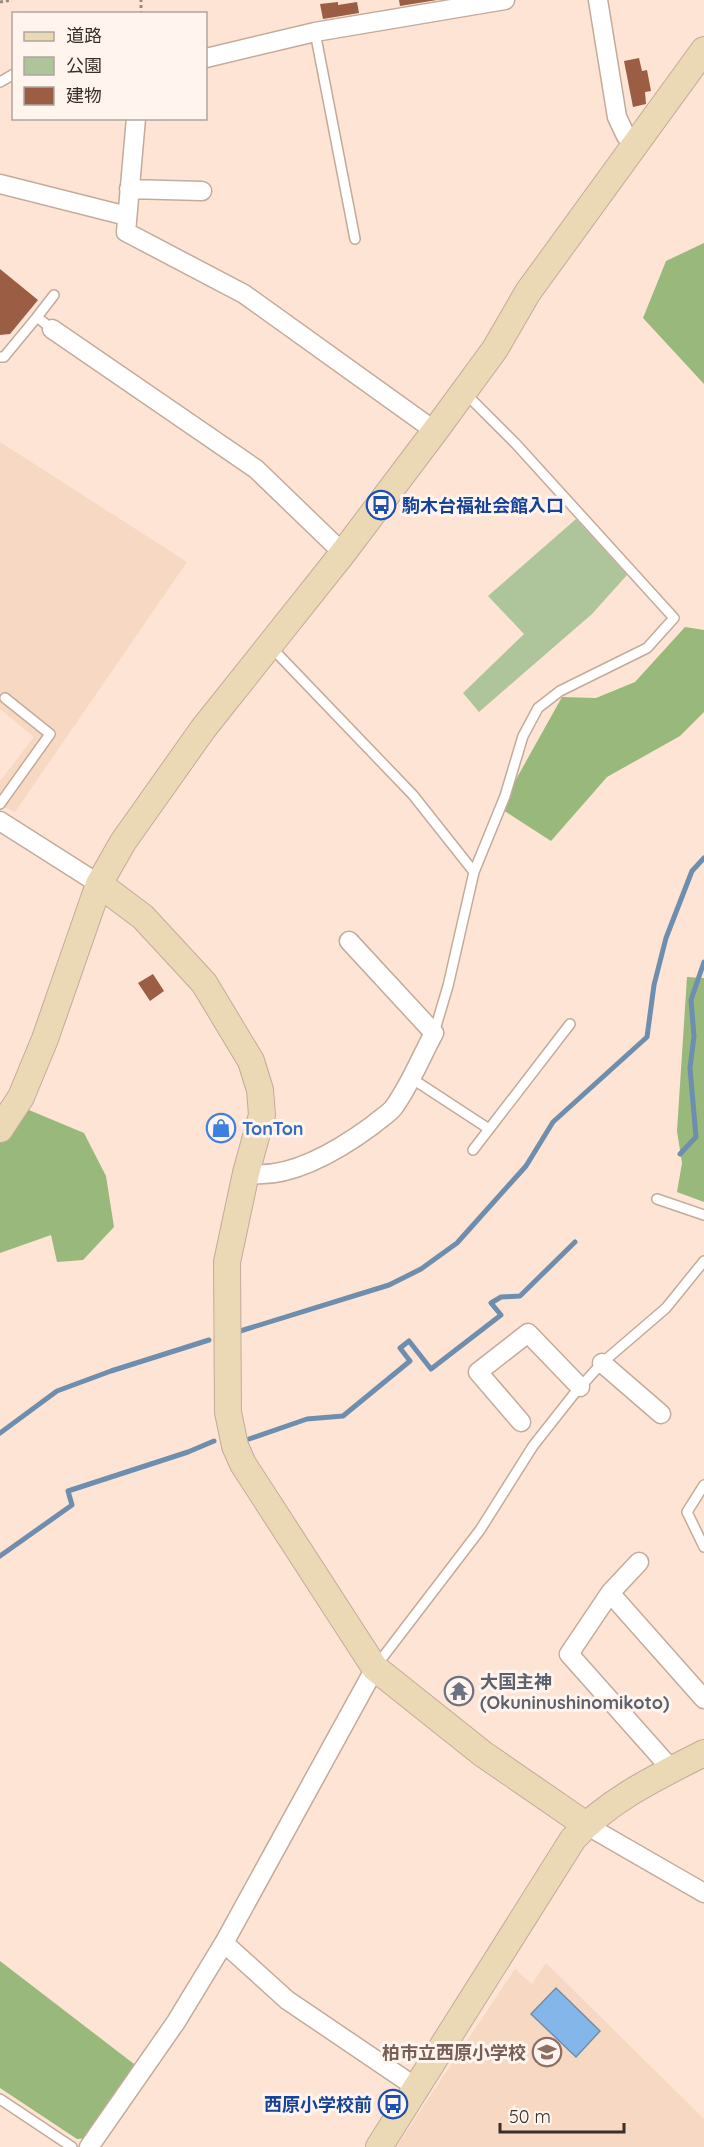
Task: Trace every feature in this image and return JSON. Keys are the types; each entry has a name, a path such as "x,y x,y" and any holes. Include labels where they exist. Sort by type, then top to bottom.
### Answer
{"street":[{"path":"207,58 315,32 505,0"},
{"path":"598,0 610,35 617,117 626,135 637,143"},
{"path":"0,1129 21,1097 45,1039 99,884 123,842 203,729 344,553 464,392 495,349 528,292 637,143 674,85 704,50"},
{"path":"136,120 126,232 244,294 435,431"},
{"path":"0,184 127,216"},
{"path":"129,189 202,191"},
{"path":"52,329 256,469 344,553"},
{"path":"0,821 99,884 143,917 204,983 251,1061 260,1090 262,1115 246,1173 227,1262 228,1412 235,1446 254,1483 375,1668 483,1754 586,1825 704,1893"},
{"path":"246,1173 261,1176 294,1167 341,1147 393,1108 434,1033 349,941"},
{"path":"521,1422 478,1372 528,1333 580,1388"},
{"path":"602,1363 661,1414"},
{"path":"639,1563 610,1593 569,1654 665,1762 669,1771"},
{"path":"610,1593 704,1699"},
{"path":"88,2147 176,2022 224,1943 375,1668"},
{"path":"379,2147 562,1856 586,1825 628,1793 704,1753"},
{"path":"224,1943 287,2000 417,2088"}],"lane":[{"path":"315,32 355,239"},
{"path":"0,357 4,357 54,295"},
{"path":"37,317 52,329"},
{"path":"434,1033 448,986 474,872 505,796 523,736 538,708 560,691 647,648 674,618 516,444 464,392"},
{"path":"269,645 413,795 474,872"},
{"path":"0,804 50,734 5,698"},
{"path":"473,1150 570,1024"},
{"path":"411,1078 489,1130"},
{"path":"657,1199 704,1215"},
{"path":"375,1668 480,1530 533,1446 602,1363 666,1308 704,1261"},
{"path":"704,1485 687,1512 704,1547"},
{"path":"0,2099 72,2147"}],"path":[{"path":"0,2 12,0"}],"shaded area":[{"path":"0,442 187,562 15,812 0,805 0,781 34,737 0,709"},
{"name":"柏市立西原小学校","path":"546,1963 704,2119 704,2147 396,2147 515,1969 532,1984"}],"green space":[{"path":"704,243 704,384 643,318 666,261"},
{"path":"576,519 627,575 592,614 479,712 463,693 524,634 488,596"},
{"path":"685,627 704,630 704,712 680,736 607,777 551,841 500,808 562,697 596,698 635,682"},
{"path":"687,977 704,978 704,1202 677,1192 682,1163 677,1131"},
{"path":"29,1110 84,1133 106,1176 114,1227 83,1260 57,1262 51,1235 0,1253 0,1141"},
{"path":"0,1961 134,2064 88,2138 77,2139 0,2088"}],"water":[{"path":"556,1988 600,2031 576,2057 531,2014"}],"building":[{"path":"399,0 437,0 400,6"},
{"path":"338,2 338,5 357,2 359,13 323,19 320,4"},
{"path":"639,58 642,71 647,70 651,91 645,92 646,104 633,107 624,61"},
{"path":"0,269 38,300 10,334 0,335"},
{"path":"153,974 164,991 150,1001 138,983"}],"waterway":[{"path":"237,1332 389,1285 421,1269 457,1243 526,1166 553,1122 647,1037 654,985 666,938 692,871 704,858"},
{"path":"680,1154 696,1137 690,1068 694,1036 691,1000 704,962"},
{"path":"249,1439 307,1419 343,1416 410,1361 400,1348 409,1341 431,1369 501,1315 491,1303 501,1297 520,1296 575,1242"},
{"path":"0,1433 57,1391 209,1340"},
{"path":"0,1556 72,1505 68,1491 188,1452 214,1441"}],"place":[{"name":"駒木台福祉会館入口","path":"381,505"},
{"name":"TonTon","path":"221,1128"},
{"name":"大国主神 (Okuninushinomikoto)","path":"459,1691"},
{"name":"柏市立西原小学校","path":"547,2052"},
{"name":"西原小学校前","path":"393,2104"}]}
